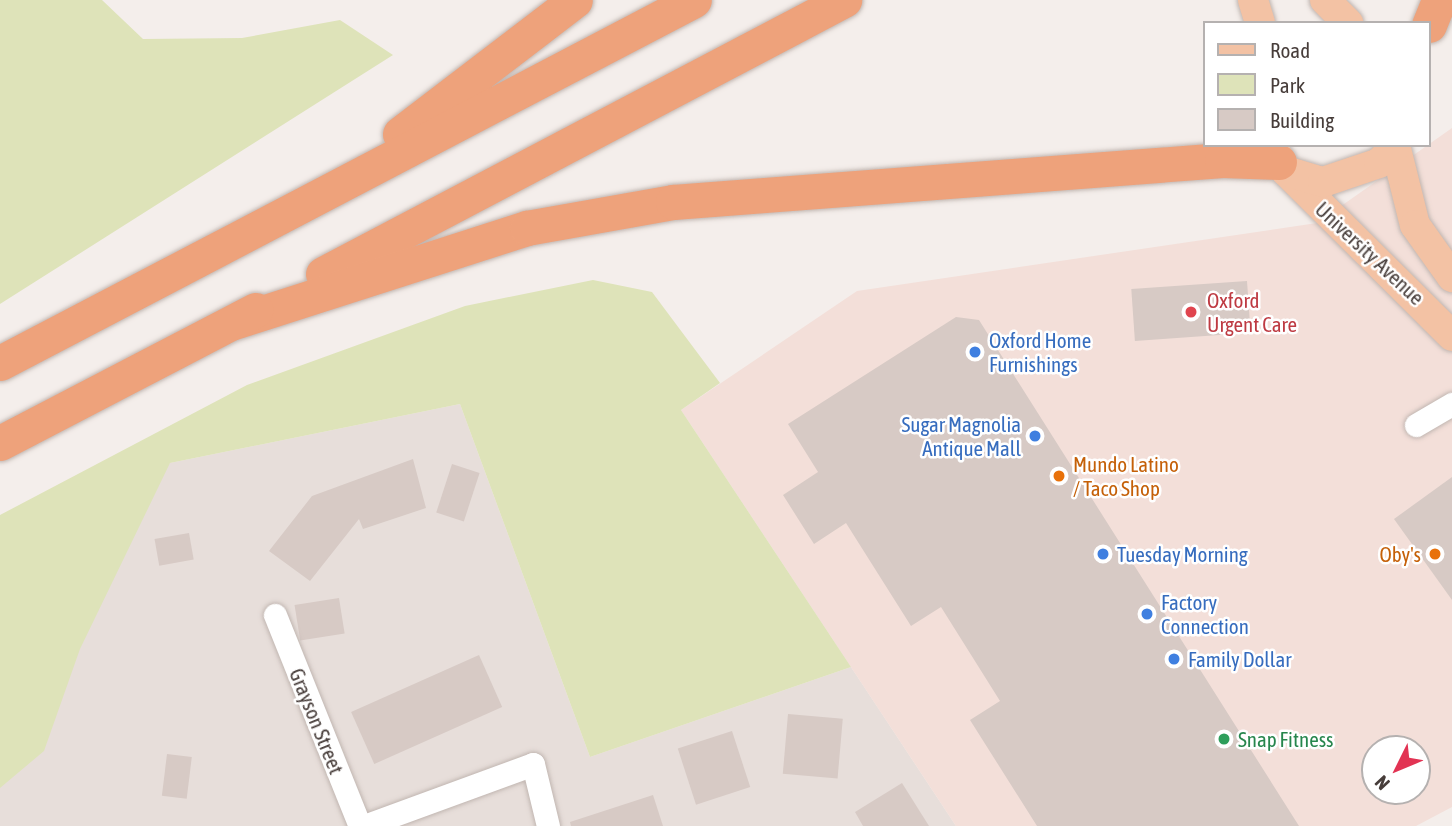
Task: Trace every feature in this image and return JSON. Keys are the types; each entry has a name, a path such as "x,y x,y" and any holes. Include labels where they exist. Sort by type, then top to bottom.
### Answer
{"highway":[{"path":"297,207 575,0"},
{"path":"0,363 694,0"},
{"path":"0,443 844,0"},
{"path":"1431,21 1439,0"},
{"path":"234,322 527,228 673,202 1222,160 1279,159"}],"main road":[{"path":"1253,0 1259,21"},
{"path":"1325,0 1346,21"},
{"name":"University Avenue","path":"1279,159 1324,182 1380,163 1394,147"},
{"name":"University Avenue","path":"1394,147 1415,225 1452,277"},
{"name":"University Avenue","path":"1279,159 1452,336"}],"street":[{"path":"1416,425 1452,404"},
{"name":"Grayson Street","path":"275,615 362,826"},
{"path":"362,826 533,764 548,826"}],"shaded area":[{"path":"1452,128 1452,807 1416,826 956,826 681,410 857,291 1317,223 1425,147 1431,147 1431,143"},
{"path":"460,404 590,757 851,667 956,826 0,826 0,540 170,463"}],"green space":[{"path":"0,0 102,0 143,39 242,38 340,20 393,55 0,304"},
{"path":"593,280 652,292 720,383 681,410 851,667 590,757 460,404 170,463 80,649 44,751 0,788 0,515 247,385 465,306"}],"building":[{"name":"Oxford Urgent Care","path":"1247,281 1251,333 1135,341 1131,289"},
{"path":"956,317 979,320 1299,826 1037,826 970,720 1000,701 941,607 911,626 846,523 814,544 783,495 818,472 788,424"},
{"path":"413,459 426,508 363,529 359,519 310,581 269,551 312,496"},
{"path":"452,464 480,473 464,521 436,513"},
{"name":"Oby's","path":"1452,477 1452,600 1394,519"},
{"path":"189,533 194,560 159,566 155,539"},
{"path":"339,598 345,634 300,641 295,605"},
{"path":"479,655 502,707 374,764 351,712"},
{"path":"788,714 843,719 838,779 783,774"},
{"path":"732,731 750,787 696,805 678,749"},
{"path":"167,754 192,757 187,799 162,796"},
{"path":"902,783 929,826 863,826 855,812"},
{"path":"653,795 663,826 571,826 570,822"}],"place":[{"name":"Oxford Urgent Care","path":"1191,312"},
{"name":"Oxford Home Furnishings","path":"975,352"},
{"name":"Sugar Magnolia Antique Mall","path":"1035,436"},
{"name":"Mundo Latino / Taco Shop","path":"1059,476"},
{"name":"Tuesday Morning","path":"1103,554"},
{"name":"Oby's","path":"1435,554"},
{"name":"Factory Connection","path":"1147,614"},
{"name":"Family Dollar","path":"1174,659"},
{"name":"Snap Fitness","path":"1224,739"}]}
